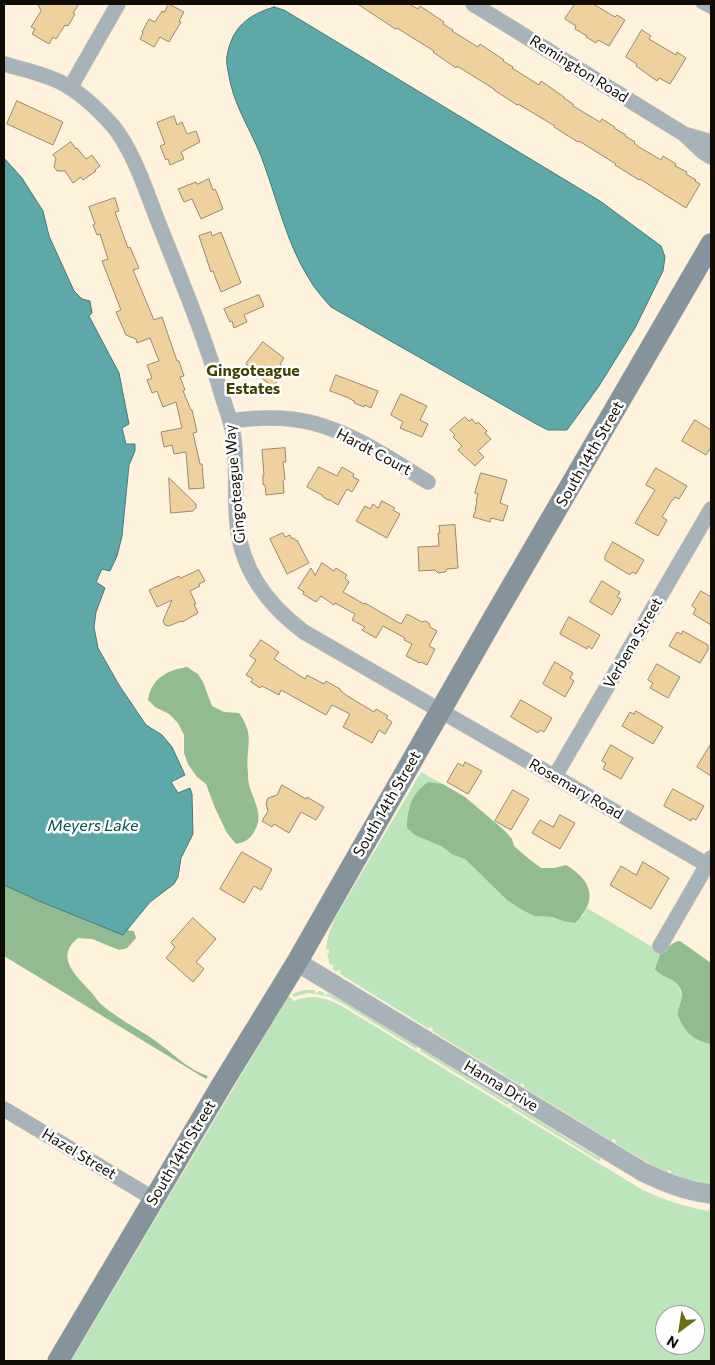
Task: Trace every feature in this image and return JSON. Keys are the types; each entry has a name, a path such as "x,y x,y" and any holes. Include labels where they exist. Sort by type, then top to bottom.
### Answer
{"main road":[{"name":"South 14th Street","path":"58,1361 220,1086 297,962 494,617 710,247"}],"street":[{"path":"70,88 118,4"},
{"name":"Remington Road","path":"473,4 684,134 711,157"},
{"name":"Gingoteague Way","path":"4,64 59,81 90,102 115,128 133,158 210,358 230,421 235,446 237,523 245,562 252,576 287,619 304,632 441,711"},
{"name":"Remington Road","path":"684,134 711,142"},
{"name":"Hardt Court","path":"230,421 258,417 276,417 319,424 357,440 428,482"},
{"name":"Verbena Street","path":"555,776 711,509"},
{"name":"Rosemary Road","path":"441,711 710,863"},
{"path":"660,946 710,863"},
{"name":"Hanna Drive","path":"297,962 643,1172 668,1184 711,1194"},
{"name":"Hazel Street","path":"4,1109 154,1199"}],"lane":[{"path":"700,4 711,10"}],"green space":[{"path":"187,667 198,674 212,706 224,712 239,713 249,736 248,781 257,808 258,820 252,835 248,839 236,844 227,833 206,784 197,777 188,764 184,753 184,735 178,723 169,714 155,707 148,700 156,681 173,670"},
{"path":"421,772 443,784 428,782 416,794 408,810 429,840 453,855 465,859 507,900 534,916 552,917 563,921 583,916 587,908 661,952 659,973 673,980 680,989 681,1001 678,1016 711,1044 711,1184 687,1179 671,1174 669,1170 667,1172 657,1168 615,1143 616,1140 613,1139 612,1141 523,1087 525,1085 522,1083 520,1085 432,1031 433,1028 430,1027 429,1029 340,974 341,971 338,970 336,972 332,968 334,967 332,964 330,965 327,953 329,953 329,950 326,949 334,920"},
{"path":"428,782 443,784 465,797 504,830 512,839 514,846 541,868 554,868 566,865 575,871 587,885 589,899 587,907 575,923 552,917 534,916 522,910 507,900 465,859 453,855 441,846 415,835 407,828 411,802"},
{"path":"4,885 122,934 126,930 134,931 136,938 127,948 119,950 92,939 78,938 71,945 68,952 70,966 104,1007 188,1066 208,1076 206,1079 4,956"},
{"path":"680,941 711,963 711,1044 697,1039 683,1027 678,1016 682,998 680,988 675,982 655,969 661,952"},
{"path":"303,990 315,990 315,993 318,993 318,991 324,992 324,995 327,993 418,1046 416,1049 330,997 308,993 294,997 292,994"},
{"path":"289,996 294,1001 317,997 340,1005 641,1189 676,1203 711,1211 711,1361 71,1361"},
{"path":"421,1048 509,1103 508,1105 420,1051"},
{"path":"513,1105 601,1159 599,1161 511,1107"}],"water":[{"path":"274,7 284,10 600,201 661,246 665,257 663,271 635,328 599,386 567,430 548,430 538,425 331,307 313,285 300,263 287,234 261,156 230,83 227,65 229,46 237,30 249,18"},
{"name":"Meyers Lake","path":"4,158 22,178 43,211 49,236 74,291 82,299 90,301 92,313 89,316 119,373 129,424 122,428 126,444 135,444 135,451 129,465 122,536 117,556 110,571 102,569 96,582 105,588 96,612 94,627 98,648 119,685 146,725 162,735 172,747 185,775 171,782 178,793 190,788 192,794 193,834 181,858 178,877 174,884 150,902 123,935 4,885"}],"building":[{"path":"38,4 79,4 68,26 65,25 56,39 53,37 49,44 32,34 35,29 31,27 41,11"},
{"path":"169,4 184,12 179,21 181,22 169,42 160,37 154,47 140,39 142,32 149,19 155,22"},
{"path":"358,4 409,4 418,9 420,6 444,22 443,24 452,31 478,47 480,44 539,85 541,81 573,104 573,106 600,122 602,119 615,127 639,147 661,160 663,156 676,164 675,166 687,172 686,174 700,184 686,208 555,126 517,105 457,66 456,68 434,51"},
{"path":"575,4 593,4 615,17 617,15 625,20 609,46 598,40 596,43 586,37 575,29 576,26 565,19"},
{"path":"642,30 651,36 649,39 676,55 677,52 686,58 670,84 659,78 657,81 626,57"},
{"path":"17,101 63,122 53,145 7,124"},
{"path":"174,116 177,125 182,122 187,134 196,131 200,142 181,152 184,159 170,165 160,146 165,144 157,123"},
{"path":"71,142 86,159 92,155 100,166 83,180 81,177 73,183 65,171 57,171 54,167 56,158 53,155"},
{"path":"209,179 223,209 201,219 192,199 184,202 178,189"},
{"path":"115,198 119,211 115,212 128,248 130,247 139,268 133,270 154,320 162,317 184,376 180,377 185,390 183,391 192,410 197,432 193,433 200,464 202,464 204,488 189,489 186,452 174,454 172,445 164,447 161,432 182,428 176,402 163,407 157,391 152,393 147,380 152,378 147,365 159,361 150,338 137,343 136,339 126,335 116,312 121,310 102,261 108,259 100,234 97,235 93,225 95,224 89,207"},
{"path":"211,232 212,236 221,232 241,283 221,292 213,271 211,272 199,236"},
{"path":"259,295 264,306 244,315 247,322 234,328 224,309"},
{"path":"263,342 284,358 280,364 286,369 273,387 246,364"},
{"path":"336,375 378,391 371,408 354,403 349,398 330,391"},
{"path":"401,394 427,406 420,420 428,424 422,437 400,428 403,422 391,415"},
{"path":"465,417 469,421 472,419 476,424 478,422 487,431 485,433 491,439 478,451 484,457 475,466 458,450 462,446 453,437 455,435 450,430"},
{"path":"695,420 711,430 711,447 706,455 682,441"},
{"path":"285,448 286,462 283,462 284,493 266,495 265,485 263,485 262,450"},
{"path":"319,467 337,476 342,467 354,474 353,477 359,480 352,492 347,489 338,505 307,487"},
{"path":"656,468 687,486 679,499 675,497 672,500 662,517 667,520 658,536 635,523 655,490 646,485"},
{"path":"481,473 507,480 500,503 508,506 503,521 491,518 490,522 473,517 478,494 475,493"},
{"path":"169,478 196,504 196,508 193,511 171,513"},
{"path":"382,501 395,508 393,510 400,514 387,538 356,521 365,506 370,509 373,504 378,508"},
{"path":"455,525 458,568 447,569 445,572 438,573 435,570 419,571 418,547 439,546 439,526"},
{"path":"283,533 285,537 290,535 292,539 297,540 309,563 287,574 270,539"},
{"path":"613,542 644,560 636,574 632,572 630,575 605,560 605,556"},
{"path":"322,563 334,571 336,568 347,575 345,578 349,582 343,592 364,604 401,624 407,614 422,622 429,623 430,627 437,631 429,646 435,649 427,665 406,656 412,644 404,640 405,638 383,626 376,638 362,630 365,627 352,620 355,614 335,603 334,605 321,596 316,602 303,594 304,592 298,588 311,568 315,575"},
{"path":"199,570 205,581 190,591 198,613 182,622 169,626 165,625 163,621 172,600 157,607 149,590 179,576 180,578"},
{"path":"602,581 620,592 617,597 621,599 612,615 590,602"},
{"path":"701,591 711,597 711,625 693,614 696,609 692,606"},
{"path":"569,617 600,635 592,649 588,646 587,649 560,634"},
{"path":"683,631 708,645 708,650 700,663 669,646 677,632 681,634"},
{"path":"261,640 279,652 274,659 305,679 307,675 324,684 326,681 374,712 376,709 388,716 386,718 392,722 385,734 379,730 372,743 343,727 350,714 332,705 326,715 281,690 279,695 262,686 260,688 251,682 253,679 246,675 256,660 250,656"},
{"path":"555,662 573,673 570,678 574,681 565,697 543,684"},
{"path":"657,664 680,677 668,698 650,688 653,683 648,680"},
{"path":"521,700 552,718 544,732 540,730 538,733 511,717"},
{"path":"636,711 663,727 653,744 622,726 630,712 634,714"},
{"path":"711,744 711,776 697,767"},
{"path":"611,745 633,758 621,779 603,769 606,763 602,761"},
{"path":"465,762 482,771 468,794 447,782 458,763 463,766"},
{"path":"282,785 324,807 316,820 301,812 289,833 274,824 272,827 262,821 268,811 266,803 268,798 277,795"},
{"path":"673,789 704,806 696,820 692,818 691,821 664,806"},
{"path":"513,790 529,799 511,830 495,821"},
{"path":"560,815 575,823 560,849 532,833 540,820 553,827"},
{"path":"242,852 272,869 261,890 254,886 244,903 220,889"},
{"path":"643,862 669,878 651,909 610,885 621,866 636,875"},
{"path":"193,918 216,939 196,962 204,969 193,982 166,958 175,947 171,943"}],"district":[{"name":"Gingoteague Estates","path":"253,380"}]}
